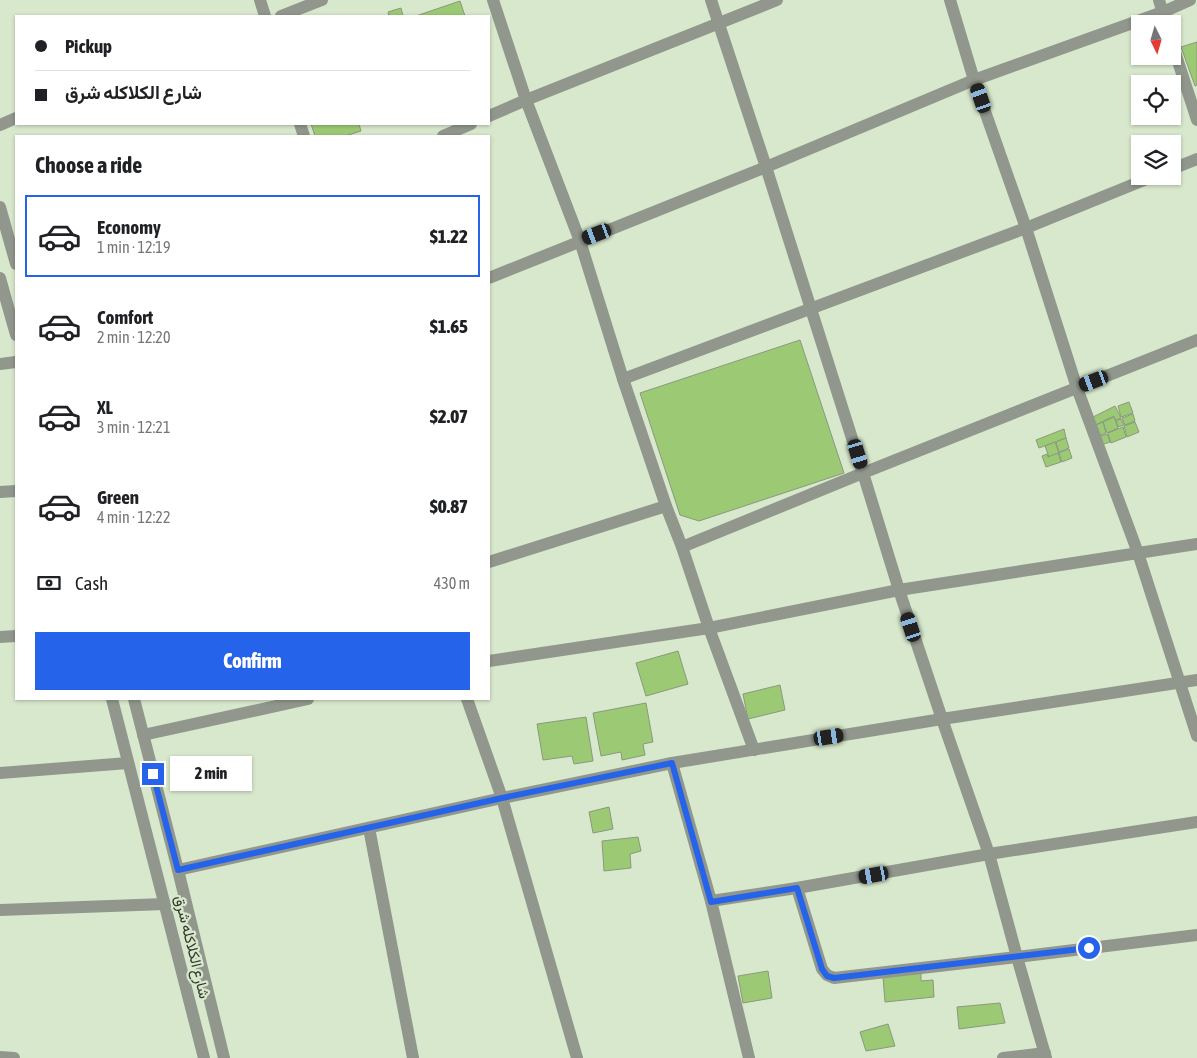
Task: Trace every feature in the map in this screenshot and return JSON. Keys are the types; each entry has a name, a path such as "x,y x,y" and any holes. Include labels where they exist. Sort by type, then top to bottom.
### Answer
{"street":[{"path":"260,0 265,15"},
{"path":"284,15 322,0"},
{"path":"493,0 526,100 580,241 623,380 666,506 754,750"},
{"path":"711,0 766,167 899,590 989,854 1046,1055 1003,1058"},
{"path":"490,116 777,0"},
{"path":"950,0 974,80 1026,228 1077,388 1138,552 1197,736"},
{"path":"490,278 766,167 974,80 1163,12 1190,0"},
{"path":"1179,65 1197,120"},
{"path":"0,125 15,118"},
{"path":"444,135 469,125"},
{"path":"1181,165 1197,159"},
{"path":"623,380 1026,228 1132,185"},
{"path":"0,207 15,260"},
{"path":"0,278 15,331"},
{"path":"682,547 1197,340"},
{"path":"0,364 15,362"},
{"path":"0,492 15,491"},
{"path":"490,562 666,506"},
{"path":"490,661 709,628 899,590 1197,544"},
{"path":"0,637 15,636"},
{"path":"178,870 502,798 672,763 1197,680"},
{"name":"شارع الكلاكله شرق","path":"112,700 204,1058"},
{"name":"شارع الكلاكله شرق","path":"134,700 224,1058"},
{"path":"144,735 303,700"},
{"path":"467,700 502,798 577,1058"},
{"path":"0,773 128,763"},
{"path":"672,763 711,902 749,1058"},
{"path":"711,902 989,854 1197,822"},
{"path":"369,828 413,1058"},
{"path":"797,888 822,969 827,976 834,978 1197,935"},
{"path":"0,910 165,904"},
{"path":"0,1057 14,1058"}],"building":[{"path":"460,1 465,15 419,15"},
{"path":"401,8 403,15 389,15 388,12"},
{"path":"1197,42 1197,85 1195,86 1181,47"},
{"path":"311,125 359,125 361,131 348,135 315,135"},
{"path":"800,340 844,473 699,521 680,515 640,393"},
{"path":"1129,402 1133,413 1121,417 1118,406"},
{"path":"1115,406 1121,418 1115,420 1114,416 1093,426 1091,418"},
{"path":"1133,414 1135,421 1125,425 1122,418"},
{"path":"1114,417 1118,428 1107,433 1103,422"},
{"path":"1121,419 1124,425 1118,427 1116,421"},
{"path":"1103,422 1106,433 1098,436 1094,426"},
{"path":"1135,422 1139,432 1127,437 1124,426"},
{"path":"1123,427 1126,437 1111,443 1108,433"},
{"path":"1064,429 1066,438 1039,448 1036,440"},
{"path":"1107,434 1110,442 1101,445 1098,437"},
{"path":"1066,438 1069,448 1059,452 1056,442"},
{"path":"1055,442 1059,453 1049,457 1045,446"},
{"path":"1069,449 1072,458 1062,462 1059,453"},
{"path":"1058,453 1061,462 1046,467 1042,456 1047,454 1048,457"},
{"path":"678,651 688,684 646,696 636,663"},
{"path":"780,685 785,710 748,719 743,694"},
{"path":"646,703 653,742 643,744 645,755 622,760 621,752 601,756 593,713"},
{"path":"586,717 593,761 574,764 572,756 543,760 537,724"},
{"path":"609,807 613,829 593,833 589,812"},
{"path":"638,837 641,851 630,854 631,868 604,871 602,841"},
{"path":"768,971 772,998 743,1003 738,976"},
{"path":"921,972 921,981 933,980 934,997 885,1002 883,977"},
{"path":"1000,1003 1005,1023 959,1029 957,1007"},
{"path":"888,1024 895,1046 866,1051 860,1032"}],"route":[{"path":"153,774 178,870 502,798 672,763 711,902 797,888 822,969 827,976 834,978 1089,948"}]}
